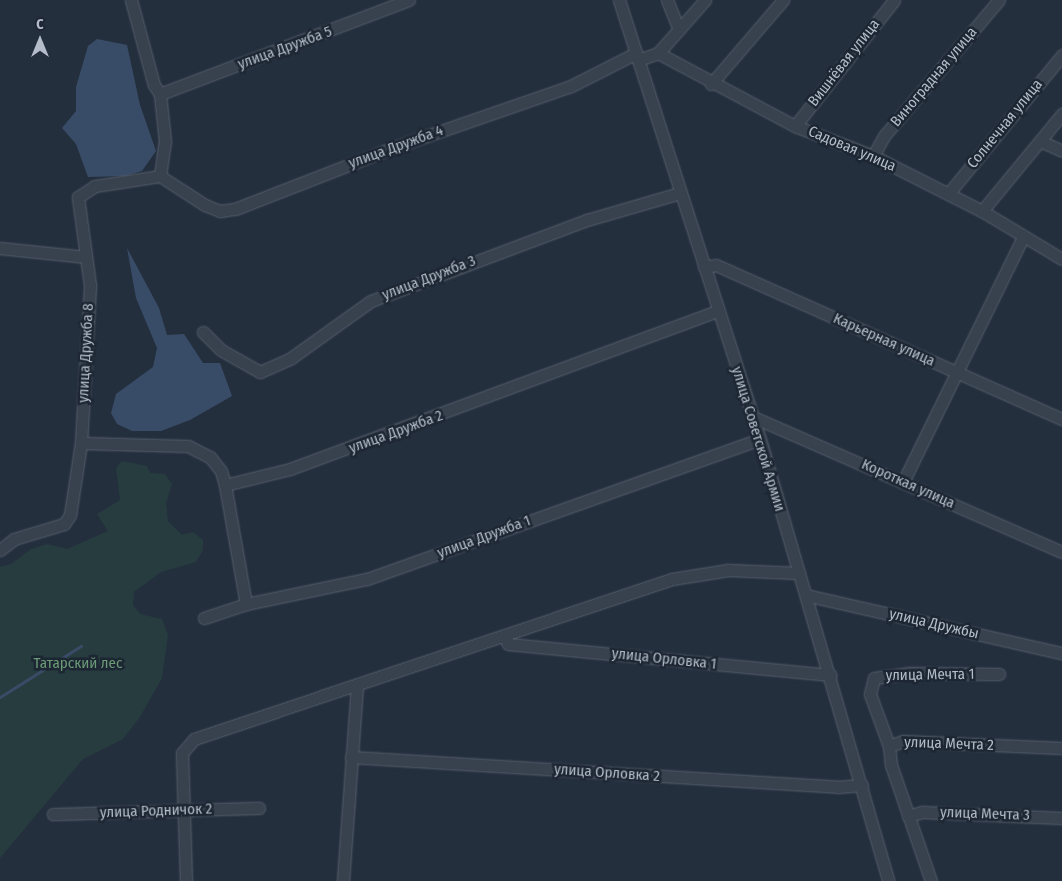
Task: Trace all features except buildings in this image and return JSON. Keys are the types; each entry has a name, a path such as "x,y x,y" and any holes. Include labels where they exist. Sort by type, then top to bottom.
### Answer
{"street":[{"path":"132,0 154,85 160,94 165,141 160,176"},
{"name":"улица Дружба 5","path":"160,94 409,0"},
{"name":"улица Советской Армии","path":"619,0 760,439 831,675 888,881"},
{"path":"667,0 679,30"},
{"path":"637,56 658,53 705,0"},
{"path":"711,84 784,0"},
{"name":"Вишнёвая улица","path":"795,126 894,0"},
{"name":"Виноградная улица","path":"873,156 884,136 999,0"},
{"name":"Садовая улица","path":"658,53 711,84 795,126 873,156 982,211 1023,237 1062,258"},
{"name":"Солнечная улица","path":"948,194 1062,55"},
{"name":"улица Дружба 4","path":"160,176 205,205 220,211 235,209 392,148 571,86 637,56"},
{"path":"982,211 1062,114"},
{"path":"1040,141 1062,151"},
{"name":"улица Дружба 8","path":"0,550 14,539 64,524 70,515 81,443 90,285 78,197 94,186 160,176"},
{"name":"улица Дружба 3","path":"203,332 220,350 260,372 291,358 371,301 586,220 680,193"},
{"path":"904,482 1023,237"},
{"path":"0,248 86,257"},
{"name":"Карьерная улица","path":"704,267 716,265 1062,419"},
{"name":"улица Дружба 2","path":"225,485 290,469 718,311"},
{"name":"Короткая улица","path":"753,417 1062,552"},
{"name":"улица Дружба 1","path":"204,618 246,604 367,578 760,439"},
{"path":"81,443 188,446 210,457 221,471 225,485 246,604"},
{"path":"186,881 182,753 194,739 672,579 728,570 799,573"},
{"name":"улица Дружбы","path":"806,595 1062,653"},
{"name":"улица Орловка 1","path":"505,634 508,644 831,675"},
{"name":"улица Мечта 1","path":"888,746 870,694 874,678 909,673 999,674"},
{"path":"343,881 357,685"},
{"name":"улица Мечта 2","path":"931,881 908,816 888,746 903,741 1062,748"},
{"name":"улица Орловка 2","path":"351,757 838,787 862,785"},
{"name":"улица Родничок 2","path":"53,814 259,808"},
{"name":"улица Мечта 3","path":"908,816 922,812 1062,818"}],"green space":[{"name":"Татарский лес","path":"122,461 147,466 150,473 165,474 172,484 166,503 168,521 182,535 193,532 203,540 203,550 196,562 161,572 134,592 133,605 140,614 162,619 168,635 162,678 140,717 123,739 83,759 0,858 0,567 11,564 31,549 47,544 67,549 108,531 97,514 120,500 116,468"}],"water":[{"path":"97,39 127,45 140,105 156,151 142,171 125,176 88,177 76,144 62,128 76,111 76,87 88,46"},
{"path":"127,248 159,308 167,335 184,334 203,363 220,363 232,396 190,420 161,431 132,431 117,424 111,413 116,394 153,367 157,348 136,298"}],"waterway":[{"path":"0,697 81,646"}]}
